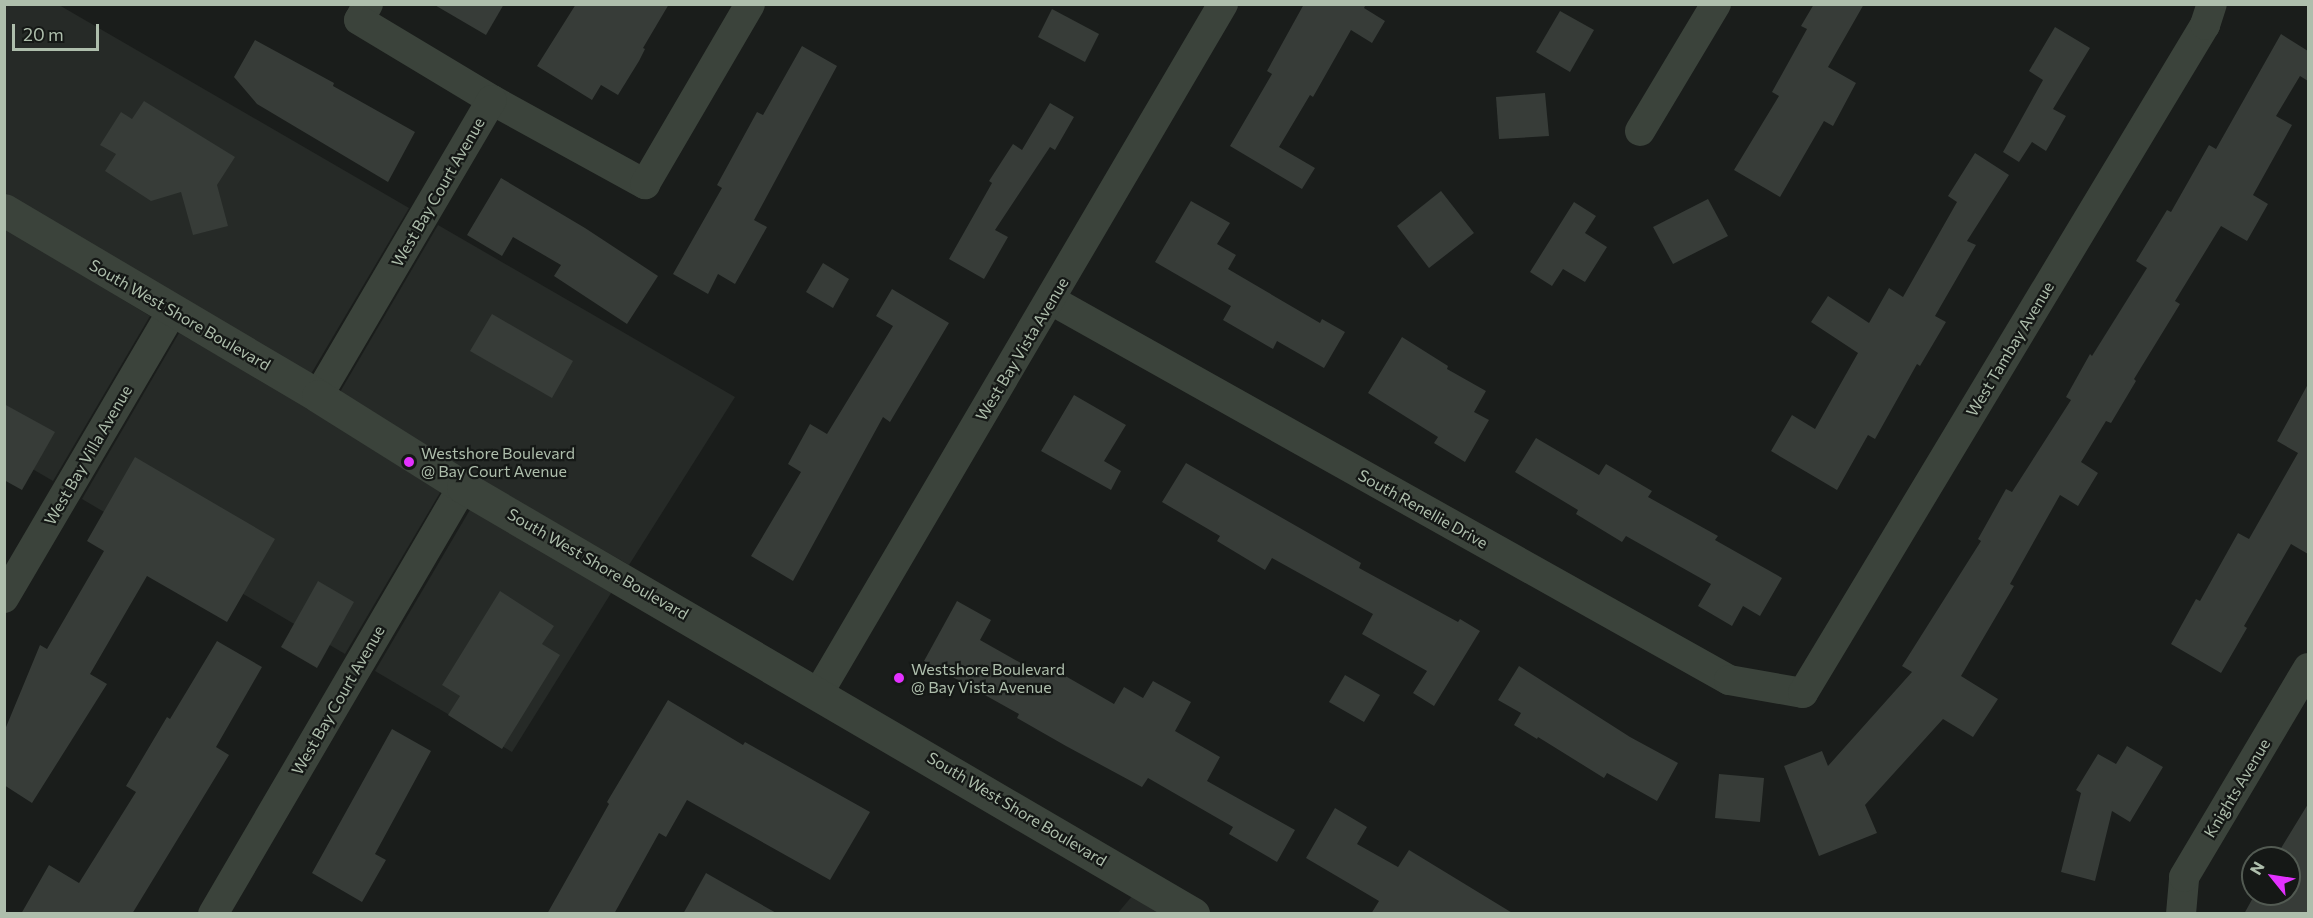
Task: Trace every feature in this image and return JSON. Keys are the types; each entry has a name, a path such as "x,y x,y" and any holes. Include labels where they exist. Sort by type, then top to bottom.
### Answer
{"street":[{"path":"368,4 359,20 492,100"},
{"name":"West Bay Court Avenue","path":"318,396 492,100 645,184 750,4"},
{"name":"West Bay Vista Avenue","path":"819,692 1051,300 1222,4"},
{"path":"1640,131 1716,4"},
{"name":"West Tambay Avenue","path":"1803,693 2199,36 2212,4"},
{"name":"South West Shore Boulevard","path":"4,210 172,312 318,396 463,486 819,692 1193,914"},
{"name":"South Renellie Drive","path":"1051,300 1729,680 1803,693"},
{"name":"West Bay Villa Avenue","path":"4,598 172,312"},
{"name":"West Bay Court Avenue","path":"213,914 463,486"},
{"name":"Knights Avenue","path":"2181,914 2184,877 2308,668"}],"shaded area":[{"path":"4,5 59,5 409,208 311,374 5,193"},
{"path":"438,225 735,397 629,565 471,474 340,392"},
{"path":"4,228 150,316 53,481 5,453"},
{"path":"179,333 311,409 441,491 345,654 82,499"},
{"path":"471,508 613,590 512,752 375,671"},
{"path":"1133,895 1164,914 1117,914"}],"building":[{"path":"433,4 504,4 486,35"},
{"path":"576,4 669,4 618,95 601,85 592,100 537,66"},
{"path":"1304,4 1366,4 1364,8 1385,21 1372,43 1351,30 1313,97 1310,95 1279,147 1315,168 1302,189 1230,146 1272,74 1267,71"},
{"path":"1814,4 1864,4 1828,67 1856,83 1833,126 1824,121 1780,197 1734,170 1779,96 1772,92 1807,29 1801,26"},
{"path":"1052,9 1099,34 1085,62 1038,37"},
{"path":"1560,11 1594,30 1570,72 1536,52"},
{"path":"2055,27 2090,48 2053,109 2066,116 2046,151 2032,142 2019,162 2003,152 2043,80 2029,71"},
{"path":"2281,34 2308,51 2308,81 2300,76 2276,116 2292,125 2253,195 2268,204 2247,241 2221,226 2175,301 2180,304 2134,379 2136,381 2111,423 2106,421 2081,462 2098,473 2078,506 2060,495 2010,584 2014,586 1961,676 1998,699 1973,737 1943,719 1865,805 1877,833 1819,856 1784,766 1822,751 1828,766 1912,672 1902,666 1981,541 1978,539 2006,489 2012,492 2071,400 2066,397 2090,354 2092,356 2147,268 2136,261 2167,210 2171,212 2209,145 2216,149"},
{"path":"255,40 334,83 333,86 415,132 388,182 257,104 234,77"},
{"path":"802,46 837,66 754,220 767,227 735,284 718,274 708,294 673,274 722,188 717,185 757,112 763,115"},
{"path":"1545,93 1549,136 1499,139 1496,97"},
{"path":"144,101 235,157 217,185 228,226 193,235 181,192 151,201 105,171 116,154 100,145 121,112 132,119"},
{"path":"1050,103 1074,117 1055,150 1050,147 995,230 1008,237 984,279 949,259 992,183 989,181 1013,144 1022,150"},
{"path":"1975,153 2009,175 1967,241 1976,245 1935,316 1946,322 1920,366 1917,364 1875,439 1868,435 1837,490 1771,451 1792,415 1815,429 1858,353 1811,322 1828,296 1869,323 1889,288 1903,297 1957,202 1948,196"},
{"path":"501,178 585,228 658,276 627,324 554,276 561,265 513,237 502,256 467,235"},
{"path":"1441,191 1474,233 1429,268 1397,226"},
{"path":"1708,199 1728,236 1673,264 1653,227"},
{"path":"1191,201 1230,223 1217,244 1236,255 1228,269 1320,323 1322,319 1345,332 1324,368 1277,341 1273,349 1223,320 1231,306 1155,262"},
{"path":"1574,202 1596,216 1585,233 1607,247 1585,282 1563,269 1552,286 1530,272"},
{"path":"823,263 849,279 833,308 806,292"},
{"path":"892,289 949,323 890,422 883,417 793,581 751,556 801,472 788,464 810,424 827,434 893,326 876,316"},
{"path":"492,314 573,361 552,398 470,351"},
{"path":"1402,337 1448,366 1447,369 1486,391 1474,412 1489,420 1465,462 1434,443 1438,437 1368,393"},
{"path":"2308,384 2308,554 2291,544 2244,626 2247,628 2221,673 2171,644 2196,599 2200,601 2238,533 2249,539 2298,453 2277,441"},
{"path":"1074,395 1126,425 1104,461 1121,471 1111,490 1041,451"},
{"path":"4,404 55,432 22,490 4,480"},
{"path":"1536,438 1599,475 1606,464 1652,491 1648,497 1718,536 1715,540 1782,578 1760,616 1743,606 1732,626 1698,606 1711,584 1626,536 1622,542 1576,514 1578,510 1515,472"},
{"path":"135,457 275,539 227,622 147,576 90,674 107,684 32,803 4,785 4,732 40,645 47,649 104,551 87,541"},
{"path":"1186,463 1361,563 1359,568 1458,622 1460,619 1480,631 1434,706 1413,693 1427,671 1362,634 1373,614 1272,558 1265,570 1217,541 1220,536 1162,502"},
{"path":"318,581 354,602 317,668 281,647"},
{"path":"500,591 554,626 542,644 560,655 502,749 448,715 460,696 442,685"},
{"path":"957,601 991,620 980,640 1042,675 1048,666 1114,704 1124,687 1143,698 1153,681 1191,702 1175,731 1220,757 1207,781 1295,830 1277,862 1229,834 1233,827 1148,778 1142,787 1017,718 1019,714 924,661"},
{"path":"217,641 262,667 216,747 229,755 132,914 21,914 49,865 79,883 136,792 126,786 167,717 170,719"},
{"path":"1519,666 1630,737 1678,763 1657,801 1607,773 1604,778 1538,737 1537,739 1514,725 1521,713 1498,700"},
{"path":"1345,675 1380,695 1364,722 1329,702"},
{"path":"668,700 743,745 745,742 870,812 830,880 687,800 666,837 659,833 614,914 547,914 609,804 607,802"},
{"path":"392,729 431,751 375,854 386,860 362,902 312,873"},
{"path":"2127,746 2163,767 2130,822 2112,811 2095,881 2061,872 2081,793 2076,790 2098,754 2116,764"},
{"path":"1719,774 1764,778 1760,822 1715,818"},
{"path":"2308,804 2308,914 2244,914 2248,906 2301,906 2301,846 2282,846"},
{"path":"1335,808 1367,827 1357,844 1398,867 1409,850 1514,914 1371,914 1379,901 1306,858"},
{"path":"706,873 778,914 683,914"}],"place":[{"name":"Westshore Boulevard @ Bay Court Avenue","path":"409,462"},
{"name":"Westshore Boulevard @ Bay Vista Avenue","path":"899,678"}]}
